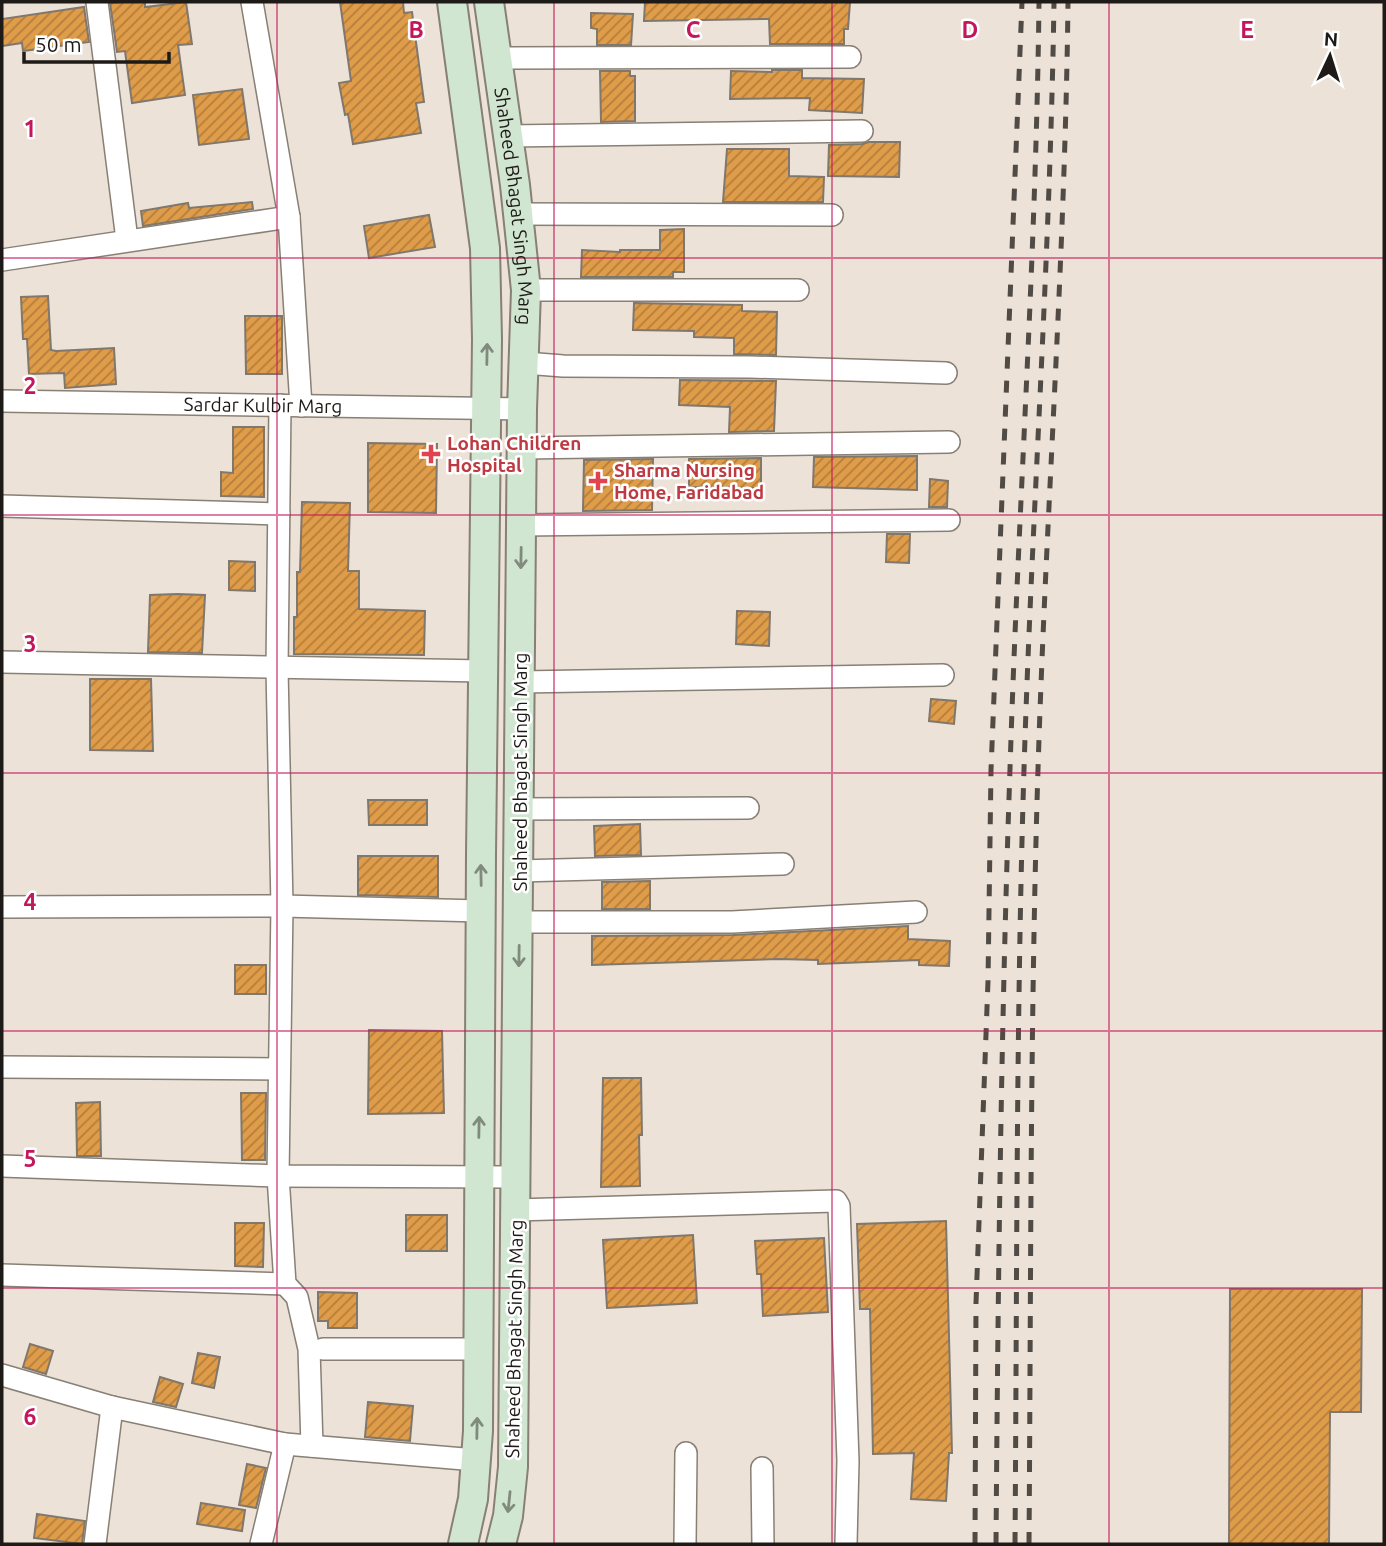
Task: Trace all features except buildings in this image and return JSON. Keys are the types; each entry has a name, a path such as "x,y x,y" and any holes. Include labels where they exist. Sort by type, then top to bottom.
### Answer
{"street":[{"path":"97,2 127,240"},
{"path":"252,2 289,217 301,406"},
{"name":"Shaheed Bhagat Singh Marg","path":"452,2 485,248 486,408 477,1349 473,1499 463,1544"},
{"name":"Shaheed Bhagat Singh Marg","path":"489,2 509,136 526,290 522,409 513,1467 508,1516 501,1544"},
{"path":"498,58 850,57"},
{"path":"509,136 862,131"},
{"path":"518,214 832,215"},
{"path":"2,260 289,217"},
{"path":"526,290 798,290"},
{"path":"525,363 946,373"},
{"name":"Sardar Kulbir Marg","path":"2,401 522,409"},
{"path":"280,405 277,669 282,906 278,1176 285,1284 298,1297 309,1349 312,1446"},
{"path":"522,448 949,442"},
{"path":"2,506 279,514"},
{"path":"522,525 948,520"},
{"path":"2,662 483,671"},
{"path":"520,682 943,675"},
{"path":"519,809 748,808"},
{"path":"519,871 783,864"},
{"path":"2,907 282,906 481,911"},
{"path":"519,922 732,922 916,912"},
{"path":"2,1067 279,1069"},
{"path":"2,1166 278,1176 516,1177"},
{"path":"515,1210 836,1201 839,1206 848,1461 846,1544"},
{"path":"2,1275 285,1284"},
{"path":"323,1349 477,1349"},
{"path":"2,1375 112,1407 285,1444 475,1460"},
{"path":"95,1544 112,1407"},
{"path":"261,1544 285,1444"},
{"path":"685,1544 686,1453"},
{"path":"762,1468 763,1544"}],"railway":[{"path":"975,1544 976,1303 988,981 991,770 1022,2"},
{"path":"996,1544 1000,1156 1007,866 1034,194 1039,2"},
{"path":"1015,1544 1021,866 1049,194 1054,2"},
{"path":"1029,1544 1035,866 1063,194 1068,2"}],"place":[{"name":"Lohan Children Hospital","path":"431,454"},
{"name":"Sharma Nursing Home, Faridabad","path":"598,481"}]}
